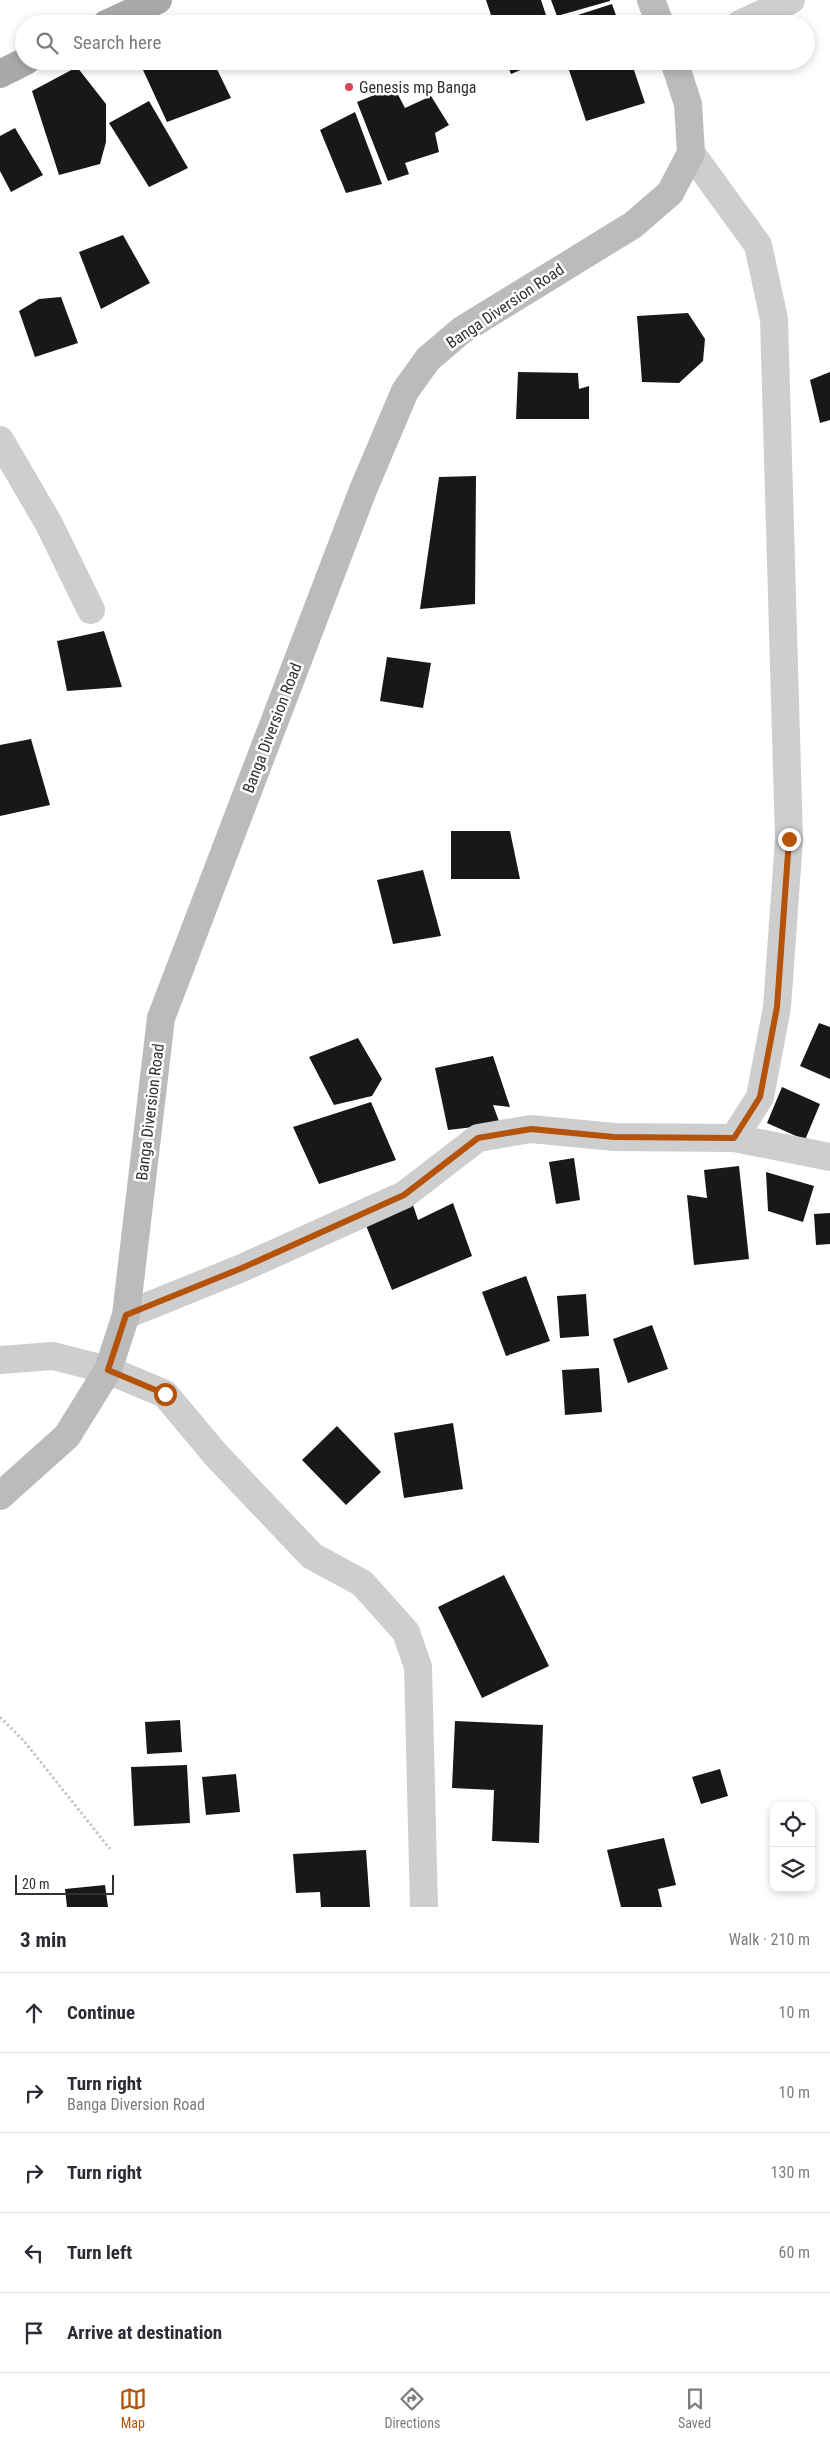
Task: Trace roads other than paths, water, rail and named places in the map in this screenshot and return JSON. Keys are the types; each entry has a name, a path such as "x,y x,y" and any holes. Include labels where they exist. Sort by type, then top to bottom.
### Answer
{"main road":[{"path":"126,15 158,0"},
{"path":"651,0 657,15"},
{"path":"0,74 15,66"},
{"path":"677,70 688,104 691,153"},
{"name":"Banga Diversion Road","path":"0,1496 68,1436 108,1370 126,1315 161,1018 363,490 405,391 428,359 462,330 633,225 670,192 691,153"}],"street":[{"path":"759,15 791,0"},
{"path":"691,153 758,245 774,319 789,839 777,1007 760,1097 734,1138"},
{"path":"0,440 49,524 91,610"},
{"path":"126,1315 242,1268 404,1195 478,1138 531,1129 614,1137 734,1138 830,1157"},
{"path":"0,1360 53,1356 108,1370 165,1394 216,1455 312,1556 362,1583 406,1632 418,1667 424,1907"}],"place":[{"name":"Genesis mp Banga","path":"349,87"}]}
